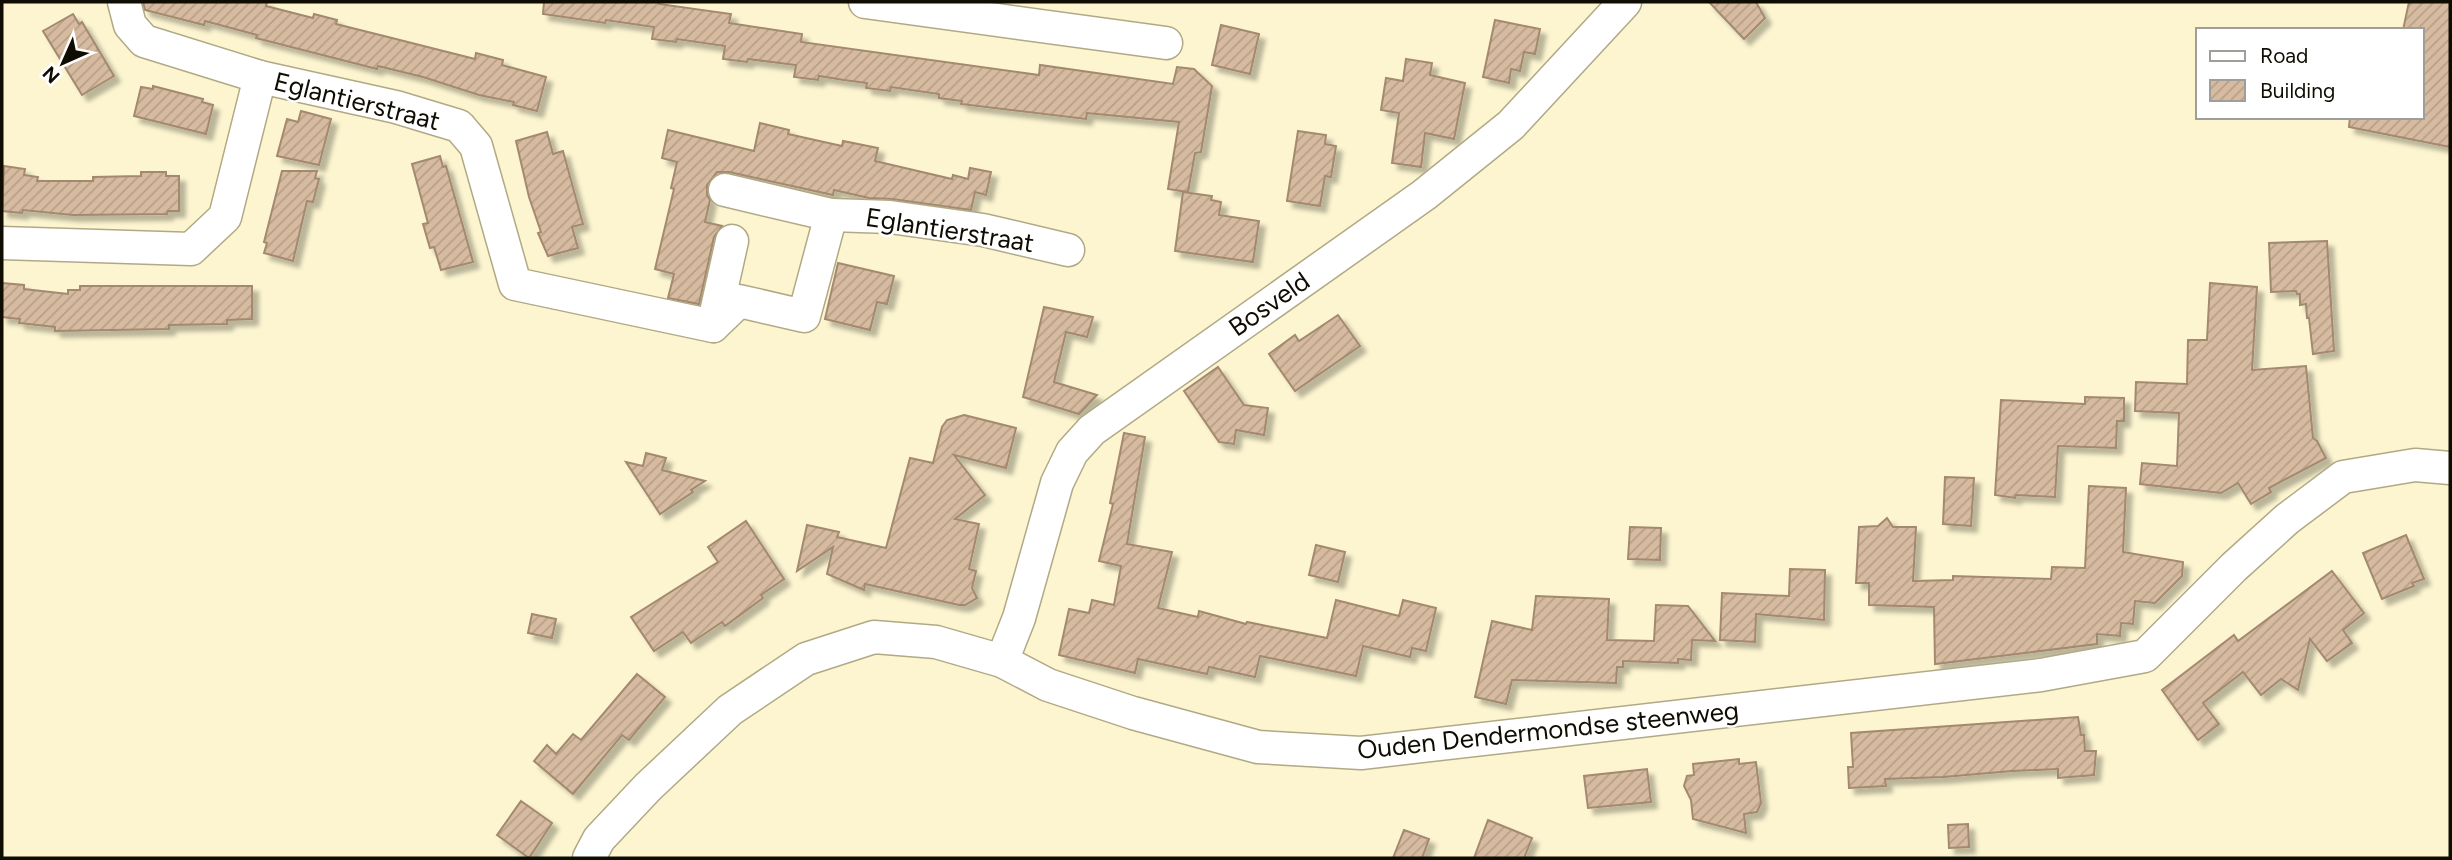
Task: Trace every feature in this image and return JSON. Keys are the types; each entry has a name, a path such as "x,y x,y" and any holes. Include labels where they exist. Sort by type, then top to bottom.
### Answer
{"street":[{"name":"Eglantierstraat","path":"124,2 130,25 145,41 260,77 396,107 458,126 476,145 515,284 713,326 739,301 804,316 831,215"},
{"path":"865,2 1076,15 1166,43"},
{"name":"Bosveld","path":"1002,661 1019,618 1057,483 1072,452 1092,429 1435,186 1511,125 1625,2"},
{"path":"2,243 191,249 225,218 260,77"},
{"name":"Eglantierstraat","path":"725,190 831,215 890,217 983,230 1068,250"},
{"path":"713,326 732,241"},
{"name":"Ouden Dendermondse steenweg","path":"589,858 599,839 648,787 730,710 806,659 874,637 936,642 1002,661 1048,685 1133,713 1258,747 1362,753 2041,675 2145,656 2278,527 2343,477 2415,465 2450,468"}],"building":[{"path":"143,2 267,2 266,6 313,18 314,14 337,20 336,24 475,59 476,53 503,60 502,65 546,77 537,111 423,77 378,66 377,69 256,38 257,35 205,21 204,25 145,10"},
{"path":"544,2 659,2 731,14 729,23 802,34 801,42 1039,75 1040,65 1173,84 1177,67 1194,69 1212,86 1201,152 1195,153 1188,192 1168,189 1179,122 1087,113 1086,119 961,104 962,101 939,98 939,94 891,87 890,91 866,88 867,83 819,76 818,80 794,77 796,65 723,59 725,46 677,39 676,42 652,39 654,27 543,14"},
{"path":"1709,2 1756,2 1765,18 1744,39"},
{"path":"2409,2 2450,2 2450,147 2349,127 2350,119 2424,119 2424,28 2403,28"},
{"path":"73,14 79,24 82,22 114,76 82,95 43,31"},
{"path":"1495,20 1540,29 1535,54 1524,52 1520,71 1511,69 1509,83 1483,77"},
{"path":"1221,25 1259,34 1250,74 1212,65"},
{"path":"1406,59 1432,63 1430,75 1465,83 1454,139 1425,133 1421,167 1392,163 1399,113 1381,110 1386,78 1403,81"},
{"path":"153,86 203,99 202,102 213,105 206,134 134,116 141,87 153,89"},
{"path":"301,111 331,119 319,165 277,156 287,119 298,122"},
{"path":"760,123 789,130 788,134 842,146 843,141 878,148 875,161 952,179 953,175 968,179 970,168 991,172 986,195 975,192 971,210 869,198 834,190 833,195 729,172 717,172 707,185 710,200 705,222 722,226 714,237 699,304 668,298 674,274 655,269 674,189 671,188 677,162 662,158 668,130 754,151"},
{"path":"1298,131 1326,135 1325,144 1336,146 1331,177 1325,176 1320,206 1287,201"},
{"path":"547,132 553,154 563,151 583,224 572,227 578,248 548,256 538,233 541,232 529,197 516,141"},
{"path":"440,156 443,167 446,166 473,262 441,270 434,247 430,248 423,224 428,223 412,164"},
{"path":"4,166 25,169 24,175 38,177 37,181 93,181 93,177 141,176 141,172 166,172 166,176 179,176 179,211 168,211 167,214 73,215 23,210 22,213 2,211"},
{"path":"282,171 317,171 315,178 319,179 313,202 307,201 293,261 264,253 267,243 264,242"},
{"path":"1183,192 1212,196 1211,200 1221,202 1219,215 1259,221 1253,262 1175,251"},
{"path":"2327,241 2334,351 2313,354 2306,304 2300,305 2300,294 2296,291 2271,292 2269,243"},
{"path":"838,263 894,276 887,304 877,302 870,330 825,319"},
{"path":"2,283 24,285 24,289 68,294 68,290 80,290 80,286 252,286 252,319 227,320 227,324 169,325 169,329 55,331 55,327 19,323 20,319 2,317"},
{"path":"2210,283 2257,287 2252,370 2306,366 2313,438 2326,458 2269,488 2271,492 2251,504 2238,483 2221,493 2140,484 2142,463 2177,466 2179,413 2135,411 2136,382 2187,384 2188,340 2207,340"},
{"path":"1044,307 1093,317 1087,337 1066,332 1054,382 1097,395 1079,414 1023,397"},
{"path":"1338,315 1360,346 1295,391 1269,354 1295,335 1299,341"},
{"path":"1218,367 1244,405 1268,408 1264,435 1236,430 1234,444 1219,442 1184,391"},
{"path":"2085,397 2124,398 2124,421 2117,421 2116,448 2058,446 2055,497 2016,495 2015,498 1995,495 2001,400 2085,404"},
{"path":"964,415 1016,428 1006,468 954,455 985,495 955,519 979,524 969,569 976,571 972,588 977,598 965,605 959,605 865,584 864,590 827,574 833,547 797,571 807,525 839,532 837,537 886,548 910,458 933,463 942,427 947,420"},
{"path":"1124,433 1145,437 1127,544 1172,552 1158,608 1198,617 1199,611 1246,624 1247,622 1327,638 1336,600 1399,616 1403,600 1436,608 1426,651 1412,648 1410,657 1363,646 1356,676 1260,656 1255,677 1209,667 1207,674 1138,659 1135,673 1059,655 1069,609 1089,613 1092,600 1114,605 1121,566 1099,561 1113,504 1110,503"},
{"path":"646,453 666,458 662,470 705,481 660,514 626,462 643,466"},
{"path":"1945,477 1974,478 1971,526 1943,524"},
{"path":"2089,486 2126,488 2123,552 2183,562 2182,576 2155,603 2135,601 2133,624 2121,623 2120,636 2097,634 2097,644 1935,664 1934,607 1869,605 1869,583 1856,583 1859,527 1878,526 1887,518 1893,527 1916,527 1913,581 1953,580 1953,576 2051,579 2052,567 2085,568"},
{"path":"746,521 784,579 725,626 722,622 691,643 683,632 654,651 631,617 718,562 708,547"},
{"path":"1630,527 1661,528 1660,560 1628,559"},
{"path":"2406,535 2424,579 2382,599 2363,553"},
{"path":"1316,545 1345,552 1338,582 1309,575"},
{"path":"1790,569 1825,570 1824,620 1756,614 1755,642 1720,640 1722,593 1789,596"},
{"path":"2332,571 2364,613 2343,630 2352,643 2327,661 2310,639 2298,690 2281,679 2261,695 2243,672 2203,703 2219,724 2198,740 2162,690 2234,635 2238,641"},
{"path":"1536,596 1609,599 1607,640 1654,641 1656,605 1688,606 1715,641 1692,640 1691,660 1678,659 1678,663 1623,661 1623,667 1617,667 1616,683 1512,680 1506,704 1475,697 1492,621 1532,630"},
{"path":"532,614 556,619 552,638 528,633"},
{"path":"637,674 665,697 629,740 622,735 573,794 534,761 547,745 556,754 573,734 581,740"},
{"path":"2078,717 2081,735 2084,735 2085,751 2096,751 2094,775 2058,778 2058,769 2012,771 1885,779 1886,786 1849,788 1848,767 1853,767 1851,733"},
{"path":"1739,759 1739,764 1756,762 1761,803 1757,812 1744,814 1746,833 1693,819 1691,800 1684,786 1687,776 1694,775 1693,764"},
{"path":"1647,769 1651,802 1588,808 1584,776"},
{"path":"521,801 552,823 529,858 497,835"},
{"path":"1488,820 1532,838 1524,858 1474,858"},
{"path":"1968,824 1969,847 1949,848 1948,825"},
{"path":"1404,830 1429,839 1422,858 1393,858"}]}
